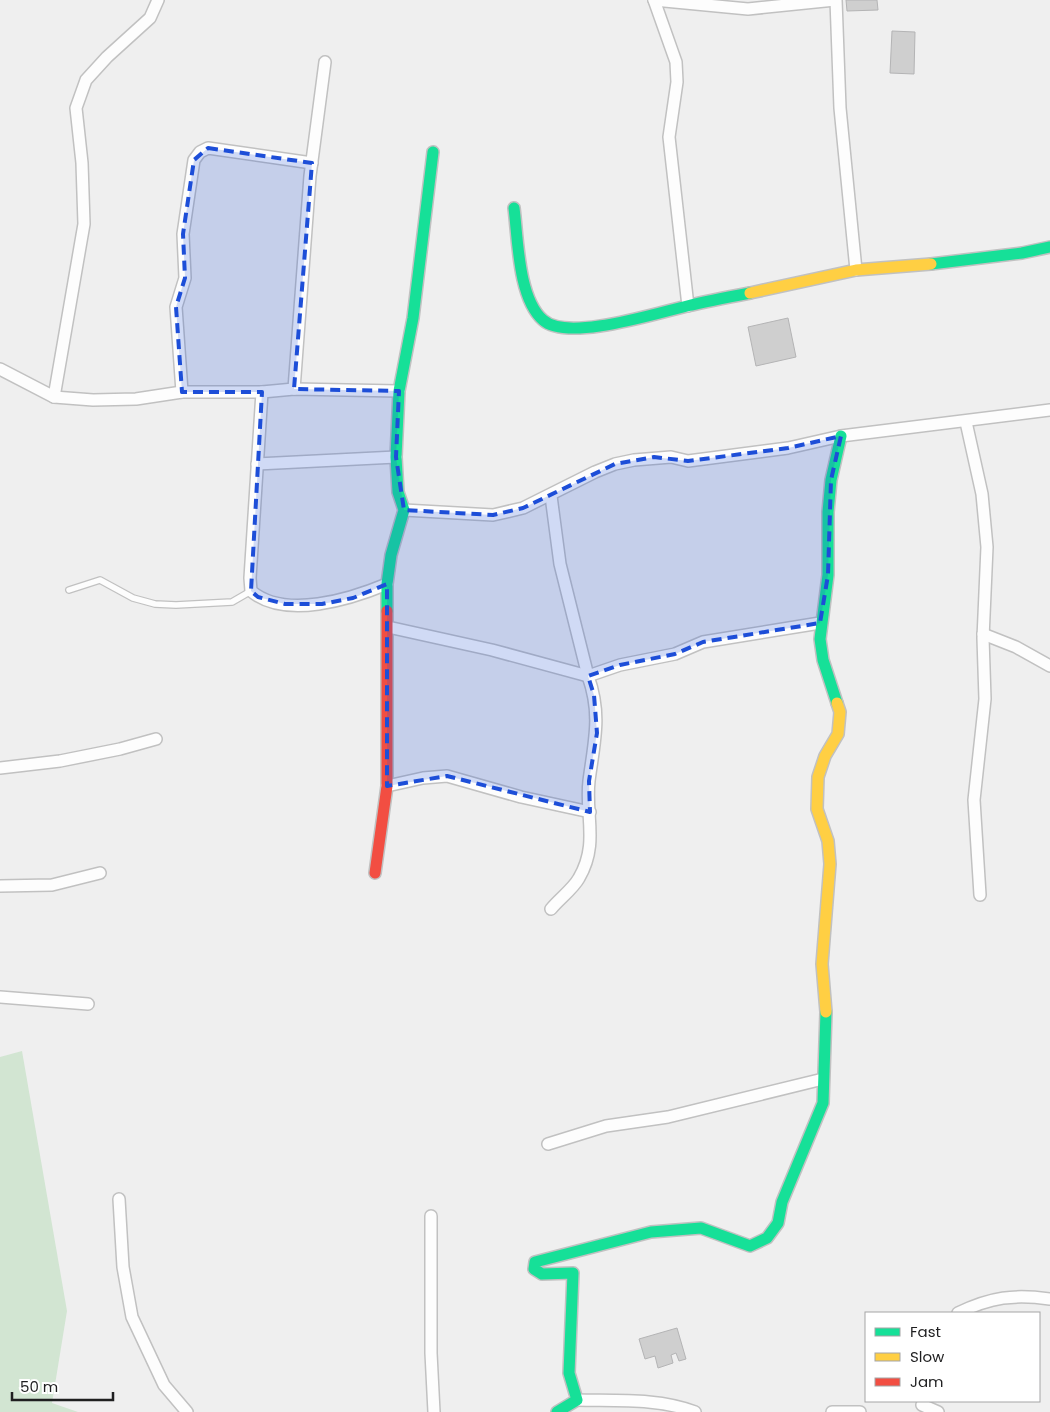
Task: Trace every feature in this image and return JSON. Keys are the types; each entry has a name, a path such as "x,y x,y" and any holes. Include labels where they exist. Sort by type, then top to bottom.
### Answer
{"street":[{"path":"54,397 84,224 82,163 76,108 86,80 107,57 150,18 158,0"},
{"path":"688,306 669,137 677,82 676,62 654,0 748,9 835,0 840,108 856,270"},
{"path":"294,389 301,280 324,62"},
{"path":"182,392 176,307 185,278 183,234 194,160 200,152 208,148 312,163"},
{"path":"375,873 387,786 387,584 391,555 404,510 398,492 396,457 399,391 413,318 433,152"},
{"path":"514,208 521,268 529,301 543,321 560,328 616,324 688,306 856,270 938,264 1022,254 1050,247"},
{"path":"0,368 54,397 93,400 136,399 182,392 262,392 294,389 399,391"},
{"path":"262,392 250,578 251,591 258,597 285,604 322,604 353,598 387,584"},
{"path":"404,510 493,515 523,508 615,464 654,457 688,461 788,448 841,436 966,422 1050,410"},
{"path":"966,422 982,494 987,547 983,634 985,699 974,800 980,895"},
{"path":"578,1400 569,1373 573,1273 542,1274 534,1269 535,1262 651,1232 701,1228 750,1246 767,1238 778,1223 782,1202 823,1103 826,1022 822,964 830,864 828,841 817,810 818,777 825,756 838,734 840,712 822,660 820,623 828,575 828,512 831,480 841,436"},
{"path":"257,464 396,457"},
{"path":"551,496 560,564 594,694 597,733 589,781 592,831 587,857 579,879 551,909"},
{"path":"388,627 492,650 588,676 620,665 675,654 704,642 820,623"},
{"path":"983,634 1016,647 1050,666"},
{"path":"0,768 60,761 120,749 156,739"},
{"path":"387,786 423,778 447,776 521,797 590,812"},
{"path":"0,886 24,887 58,884 100,873"},
{"path":"0,997 88,1004"},
{"path":"548,1144 606,1126 668,1117 823,1079"},
{"path":"119,1199 123,1267 132,1317 164,1385 187,1412"},
{"path":"431,1216 431,1353 434,1412"},
{"path":"960,1312 992,1299 1025,1296 1050,1299"},
{"path":"557,1412 578,1400 628,1401 667,1405 696,1412"},
{"path":"920,1406 938,1412"},
{"path":"832,1412 860,1412"}],"lane":[{"path":"69,590 100,580 133,598 155,604 176,605 232,602 251,591"}],"highlighted area":[{"path":"208,148 312,163 294,389 399,391 396,457 404,510 493,515 523,508 615,464 654,457 688,461 788,448 841,436 831,480 828,575 820,623 703,642 675,654 620,665 588,676 594,695 597,733 589,781 590,812 447,776 387,786 387,584 353,598 322,604 285,604 258,597 251,591 262,392 182,392 176,307 185,278 183,234 194,160"}],"green space":[{"path":"22,1051 67,1311 52,1403 78,1412 0,1412 0,1057"}],"building":[{"path":"846,0 877,0 878,10 847,11"},
{"path":"892,31 915,32 914,74 890,73"},
{"path":"788,318 796,357 756,366 748,327"},
{"path":"677,1328 686,1359 679,1361 676,1353 671,1355 673,1363 658,1368 655,1356 645,1359 639,1339"}],"traffic: fast":[{"path":"387,611 387,584 391,555 404,510 398,492 396,457 399,391 413,318 433,152"},
{"path":"514,208 518,251 528,298 543,320 555,326 571,328 613,324 750,293"},
{"path":"931,264 1022,253 1050,247"},
{"path":"837,703 823,660 820,639 828,575 828,512 831,480 841,436"},
{"path":"557,1412 577,1400 569,1373 573,1273 542,1274 534,1269 535,1262 651,1232 701,1228 750,1246 767,1238 778,1223 782,1202 823,1103 826,1012"}],"traffic: slow":[{"path":"750,293 856,270 931,264"},
{"path":"826,1012 822,964 830,864 828,841 817,809 818,777 825,756 838,734 840,712 837,703"}],"traffic: jam":[{"path":"375,873 387,786 387,611"}]}
